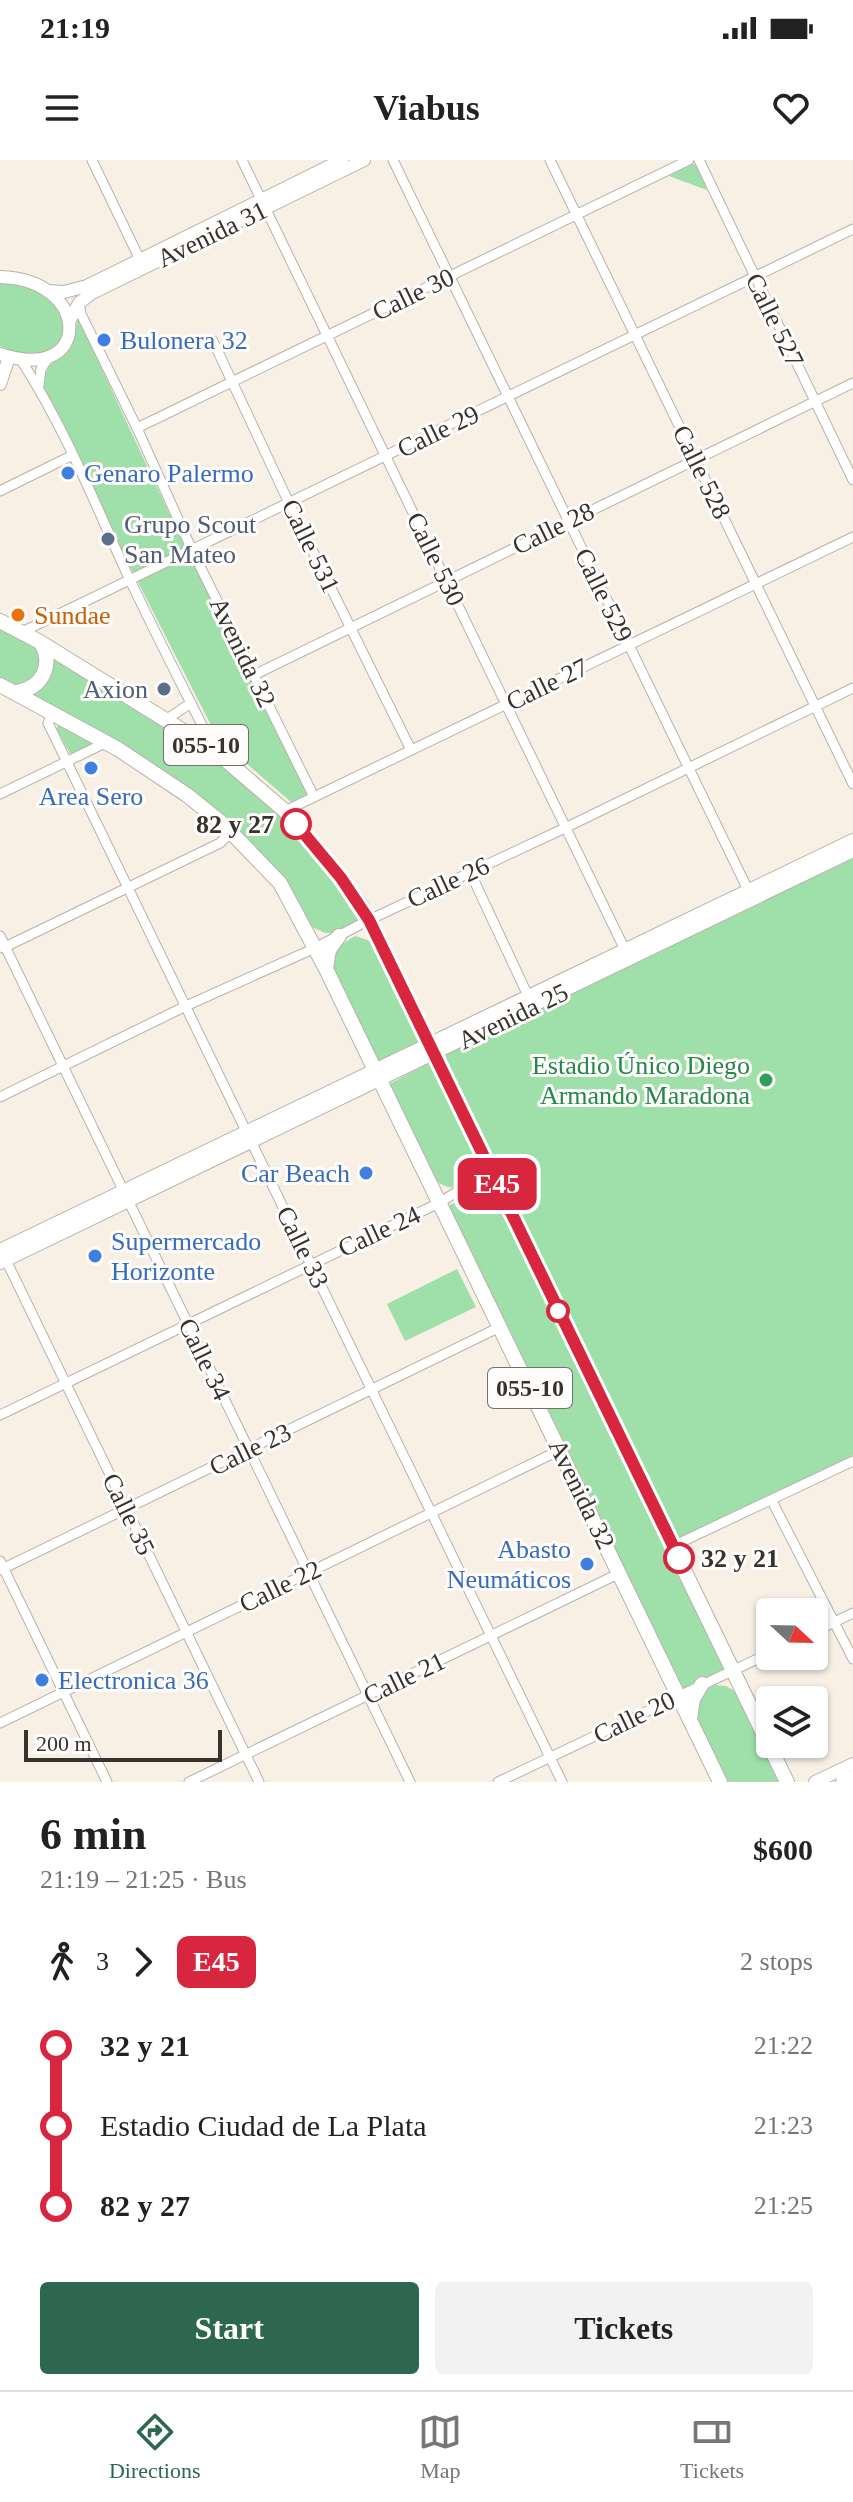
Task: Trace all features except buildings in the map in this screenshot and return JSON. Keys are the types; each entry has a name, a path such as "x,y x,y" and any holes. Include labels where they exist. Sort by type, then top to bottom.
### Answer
{"highway":[{"name":"055-10","path":"0,621 40,642 214,750 285,811 341,878 369,920 787,1782"},
{"path":"17,692 33,687 44,675 47,658 40,642"},
{"name":"055-10","path":"0,685 107,742 187,795 231,832 280,883 315,948"},
{"path":"326,969 329,950 339,936"},
{"name":"Avenida 32","path":"315,948 720,1782"},
{"path":"690,1719 693,1699 702,1684"}],"main road":[{"name":"Avenida 31","path":"263,204 326,164 342,160"},
{"name":"Avenida 31","path":"48,291 80,289 364,160"},
{"name":"Avenida 31","path":"79,303 142,263"},
{"path":"0,270 6,278 48,291 65,306 70,322"},
{"path":"0,384 6,356 48,358 64,344 79,303"},
{"name":"Avenida 25","path":"751,895 853,840"},
{"name":"Avenida 25","path":"2,1254 751,895 853,851"},
{"path":"815,1782 853,1764"},
{"path":"842,1782 853,1777"}],"street":[{"path":"92,160 142,263"},
{"name":"Calle 530","path":"242,160 627,955"},
{"name":"Calle 529","path":"393,160 751,895"},
{"name":"Calle 528","path":"550,160 853,784"},
{"name":"Calle 30","path":"137,428 689,160"},
{"name":"Calle 527","path":"699,160 853,480"},
{"name":"Calle 29","path":"22,632 853,229"},
{"name":"Avenida 32","path":"79,303 81,314 192,550 314,797"},
{"path":"70,322 91,334"},
{"name":"Calle 531","path":"213,341 411,750"},
{"path":"6,356 40,389 214,750"},
{"path":"40,389 39,376 48,358"},
{"name":"Calle 28","path":"254,675 853,383"},
{"path":"0,491 73,455"},
{"name":"Calle 27","path":"285,811 853,537"},
{"name":"Calle 26","path":"0,1097 853,688"},
{"path":"167,719 191,703"},
{"name":"Calle 33","path":"53,713 48,723 562,1782"},
{"path":"0,794 107,742"},
{"path":"3,948 220,843 231,832"},
{"path":"470,872 530,1002"},
{"name":"Calle 34","path":"0,936 3,948 410,1782"},
{"name":"Calle 24","path":"0,1415 439,1203 474,1181 485,1159"},
{"name":"Calle 35","path":"2,1254 259,1782"},
{"name":"Calle 23","path":"1,1567 500,1327"},
{"name":"Calle 22","path":"0,1723 560,1450"},
{"path":"673,1546 853,1461"},
{"path":"772,1501 853,1659"},
{"path":"1,1567 107,1782"},
{"name":"Calle 21","path":"189,1782 620,1573"},
{"path":"828,1625 853,1613"},
{"name":"Calle 20","path":"498,1782 756,1660"}],"green space":[{"path":"697,165 707,190 669,176"},
{"path":"0,283 37,288 69,317 60,346 30,354 0,346"},
{"path":"78,318 184,545 306,786 306,795 291,802 218,739 66,441 43,380 49,366 72,346"},
{"path":"0,625 22,636 36,650 41,666 31,682 18,685 0,679"},
{"path":"52,654 176,729 245,781 294,829 365,918 336,933 325,933 312,927 271,865 216,810 31,694 47,678"},
{"path":"58,724 92,740 91,746 71,755 57,730"},
{"path":"853,857 853,1455 682,1538 677,1537 445,1060 447,1053"},
{"path":"355,936 374,942 424,1043 378,1065 333,972 337,950"},
{"path":"433,1061 480,1164 471,1179 459,1186 446,1186 432,1176 387,1085"},
{"path":"487,1176 728,1667 682,1690 448,1206 475,1191"},
{"path":"457,1269 476,1307 405,1341 387,1304"},
{"path":"715,1685 726,1686 740,1694 756,1727 756,1758 771,1758 783,1782 726,1782 694,1715 702,1692"}],"bus line":[{"name":"E45","path":"296,824 341,878 369,920 679,1558"}],"place":[{"name":"Bulonera 32","path":"104,340"},
{"name":"Genaro Palermo","path":"68,473"},
{"name":"Grupo Scout San Mateo","path":"108,539"},
{"name":"Sundae","path":"18,615"},
{"name":"Axion","path":"164,689"},
{"name":"Area Sero","path":"91,768"},
{"name":"82 y 27","path":"296,824"},
{"name":"Estadio Único Diego Armando Maradona","path":"766,1080"},
{"name":"Car Beach","path":"366,1173"},
{"name":"Supermercado Horizonte","path":"95,1256"},
{"name":"32 y 21","path":"679,1558"},
{"name":"Abasto Neumáticos","path":"587,1564"},
{"name":"Electronica 36","path":"42,1680"}]}
